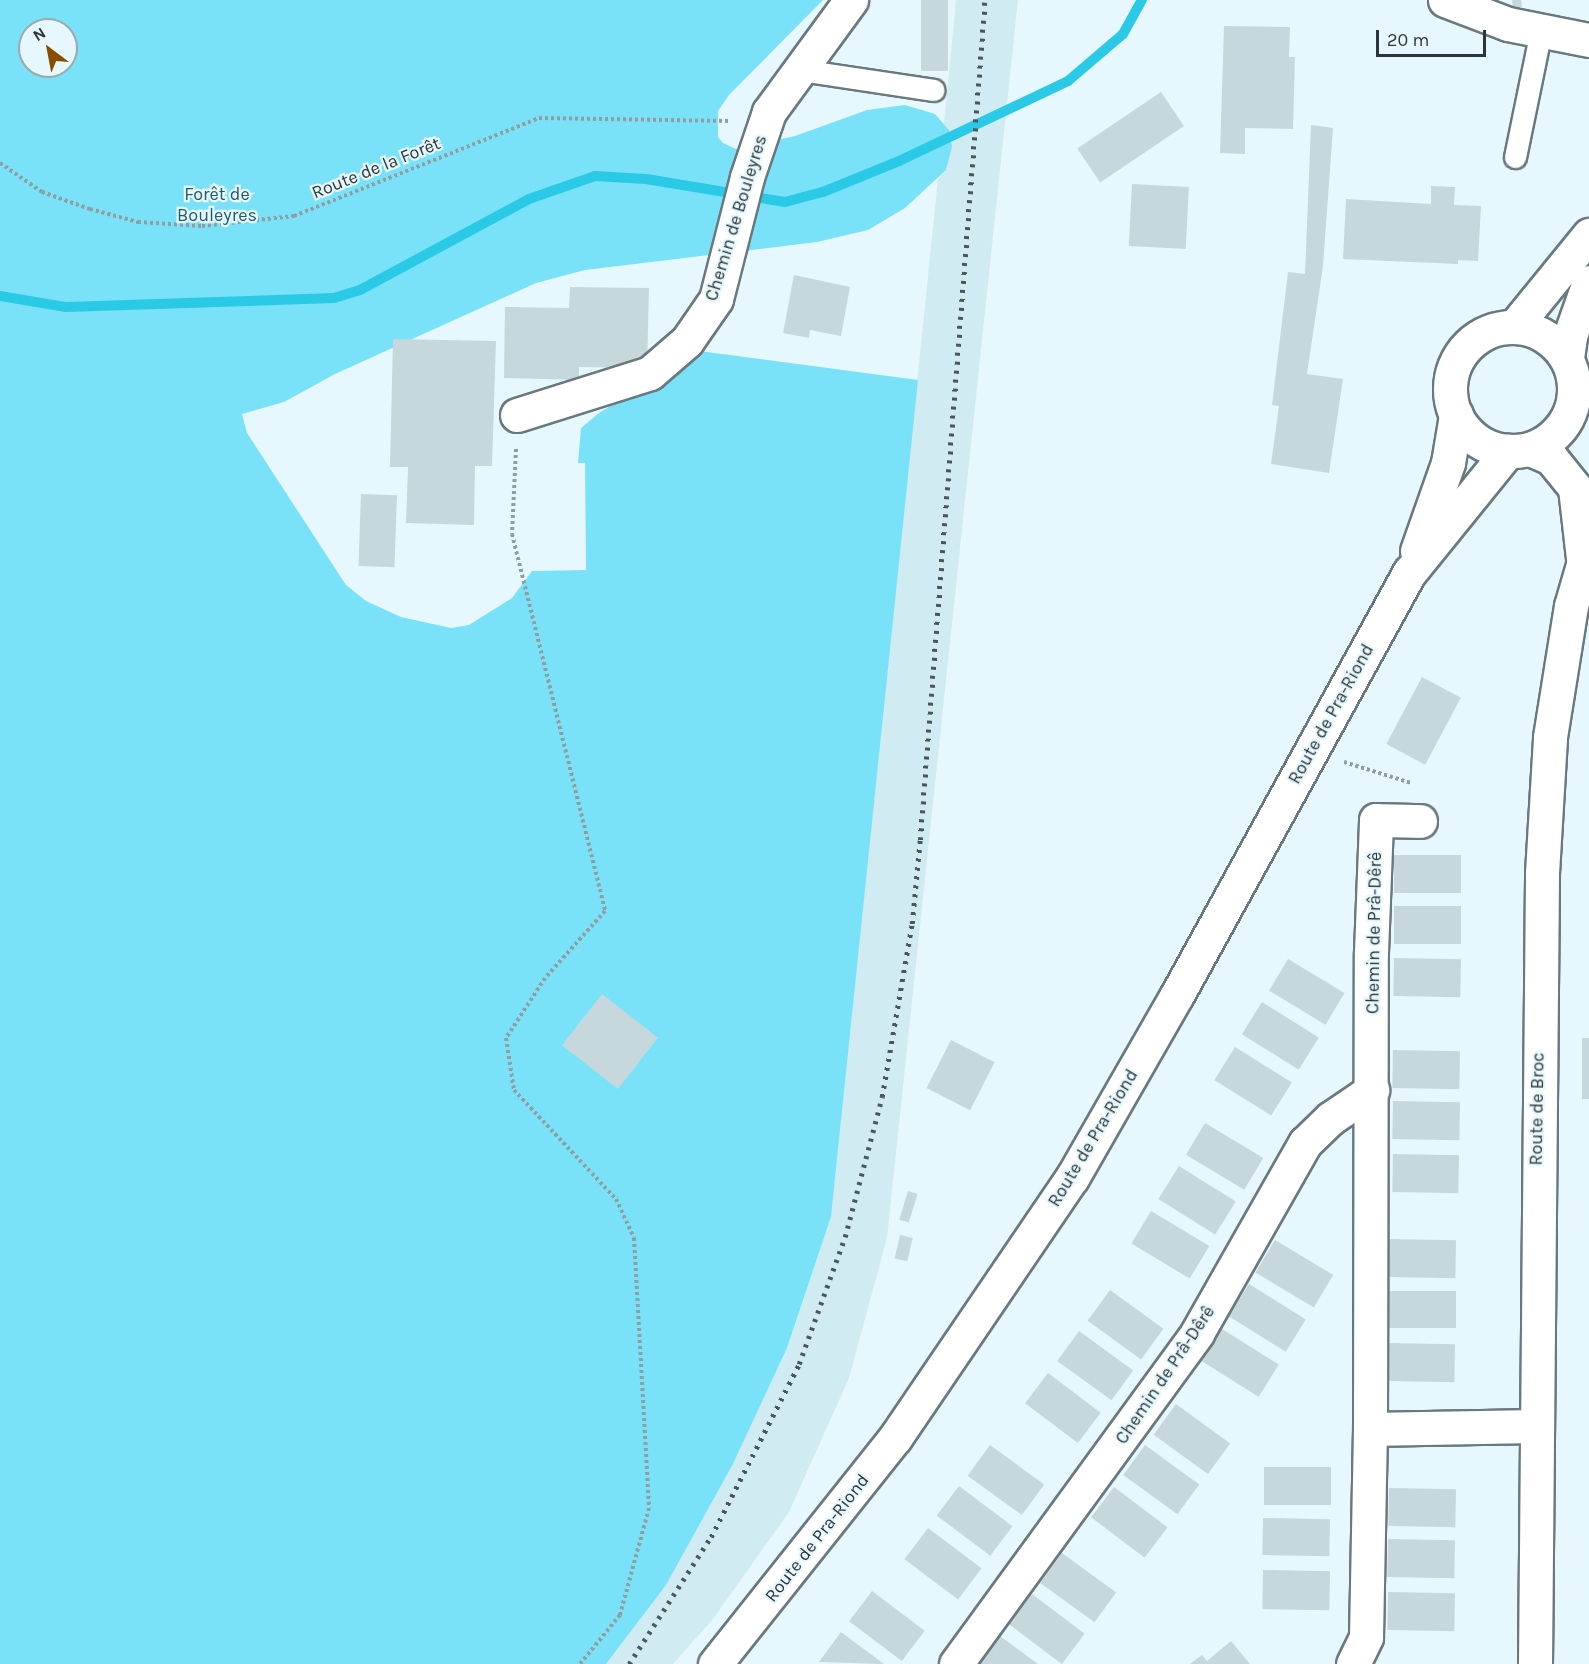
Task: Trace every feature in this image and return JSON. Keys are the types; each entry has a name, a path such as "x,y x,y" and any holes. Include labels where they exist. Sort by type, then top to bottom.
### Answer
{"main road":[{"name":"Chemin de Bouleyres","path":"517,415 650,373 687,341 716,298 747,177 769,112 851,0"},
{"path":"1445,0 1508,24 1589,40"},
{"path":"1514,327 1589,235"},
{"path":"1566,358 1589,282"},
{"name":"Route de Pra-Riond","path":"715,1664 895,1438 1072,1178 1177,995 1410,572 1448,463 1455,415 1450,385 1459,357 1479,336 1514,327 1540,333 1556,344 1566,358 1582,403 1562,427 1519,450 1410,572"},
{"name":"Route de Pra-Riond","path":"1455,415 1473,438 1519,450"},
{"name":"Route de Broc","path":"1519,450 1551,458 1575,488 1586,551 1565,637 1546,789 1537,1102 1534,1426 1535,1664"},
{"name":"Chemin de Prâ-Dêrê","path":"1353,1664 1366,1637 1376,820 1420,821"},
{"name":"Chemin de Prâ-Dêrê","path":"956,1664 1192,1341 1305,1143 1331,1118 1372,1090"},
{"path":"1370,1429 1534,1426"}],"lane":[{"path":"1515,157 1541,30"},
{"path":"800,70 825,77 934,90"}],"path":[{"name":"Route de la Forêt","path":"0,163 42,192 90,209 138,222 202,226 294,216 539,118 674,122 738,120 769,112"},
{"path":"517,415 512,534 605,911 545,978 506,1038 514,1090 616,1199 634,1238 649,1508 620,1615 580,1664"},
{"path":"1334,759 1428,789 1420,821"}],"shaded area":[{"path":"956,0 1018,0 887,1238 849,1378 789,1512 713,1619 673,1664 606,1664 666,1584 733,1464 787,1348 831,1217 938,179 946,170 949,130 944,124"}],"green space":[{"name":"Forêt de Bouleyres","path":"0,0 823,0 729,95 718,111 718,137 723,143 736,149 795,136 867,110 905,105 935,114 949,130 952,147 946,170 905,208 868,230 817,242 585,270 536,283 335,374 284,402 242,414 247,433 346,585 366,601 401,617 451,628 469,625 512,598 532,571 586,570 585,463 578,463 581,428 599,413 699,351 918,380 831,1217 787,1348 733,1464 666,1585 606,1664 0,1664"}],"building":[{"path":"921,0 948,0 948,71 921,71"},
{"path":"1512,0 1521,0 1522,7 1513,7"},
{"path":"1224,26 1290,27 1289,57 1295,57 1293,129 1245,128 1245,154 1220,153"},
{"path":"1161,92 1184,126 1100,182 1077,148"},
{"path":"1311,125 1333,128 1323,266 1307,374 1343,379 1329,473 1271,464 1279,406 1272,405 1288,272 1305,274"},
{"path":"1132,184 1189,187 1186,249 1129,246"},
{"path":"1431,186 1455,187 1454,205 1481,206 1478,261 1458,260 1458,264 1343,259 1346,199 1431,204"},
{"path":"794,275 850,287 841,336 810,330 809,338 783,333"},
{"path":"570,287 649,288 647,368 579,367 579,380 504,378 505,307 569,308"},
{"path":"393,339 496,341 492,466 475,466 474,525 406,523 408,467 390,467"},
{"path":"361,494 397,495 394,567 358,566"},
{"path":"1422,677 1461,698 1425,765 1386,744"},
{"path":"1394,855 1461,855 1461,893 1394,893"},
{"path":"1394,906 1461,906 1461,944 1394,944"},
{"path":"1394,958 1461,959 1460,997 1393,996"},
{"path":"1288,959 1345,993 1326,1025 1269,991"},
{"path":"602,994 658,1038 618,1089 562,1045"},
{"path":"1262,1002 1319,1038 1299,1070 1242,1034"},
{"path":"1582,1038 1589,1038 1589,1099 1582,1099"},
{"path":"951,1040 995,1062 970,1110 926,1088"},
{"path":"1235,1047 1292,1083 1271,1116 1214,1080"},
{"path":"1393,1050 1460,1051 1459,1089 1392,1088"},
{"path":"1393,1101 1460,1102 1459,1140 1392,1139"},
{"path":"1205,1123 1263,1158 1244,1190 1186,1155"},
{"path":"1393,1154 1459,1155 1458,1193 1392,1192"},
{"path":"1179,1166 1236,1202 1215,1235 1158,1199"},
{"path":"908,1191 918,1194 909,1223 899,1220"},
{"path":"1151,1211 1209,1246 1190,1279 1131,1244"},
{"path":"900,1235 913,1238 907,1261 895,1258"},
{"path":"1389,1239 1456,1240 1455,1278 1388,1277"},
{"path":"1275,1240 1333,1275 1314,1308 1255,1273"},
{"path":"1249,1284 1306,1320 1286,1352 1229,1316"},
{"path":"1110,1290 1163,1329 1141,1360 1088,1321"},
{"path":"1389,1291 1456,1291 1456,1328 1389,1328"},
{"path":"1222,1329 1279,1365 1259,1397 1202,1361"},
{"path":"1079,1331 1133,1370 1111,1400 1057,1361"},
{"path":"1389,1343 1455,1344 1454,1382 1388,1381"},
{"path":"1048,1373 1101,1413 1078,1443 1025,1403"},
{"path":"1176,1404 1230,1443 1208,1474 1154,1435"},
{"path":"990,1445 1044,1484 1022,1515 968,1476"},
{"path":"1145,1445 1199,1484 1177,1514 1123,1475"},
{"path":"1264,1467 1331,1467 1331,1505 1264,1505"},
{"path":"959,1486 1013,1526 990,1556 937,1516"},
{"path":"1114,1487 1168,1527 1145,1558 1091,1517"},
{"path":"1389,1488 1456,1489 1455,1527 1388,1526"},
{"path":"1263,1518 1330,1519 1329,1556 1262,1555"},
{"path":"928,1528 982,1568 958,1599 905,1559"},
{"path":"1388,1539 1455,1540 1454,1578 1387,1577"},
{"path":"1062,1553 1116,1592 1094,1622 1040,1583"},
{"path":"1263,1570 1330,1571 1329,1610 1262,1609"},
{"path":"872,1591 925,1631 902,1661 849,1621"},
{"path":"1388,1592 1455,1593 1454,1631 1387,1630"},
{"path":"1032,1594 1085,1634 1062,1664 1009,1624"},
{"path":"841,1632 884,1664 819,1662"},
{"path":"1000,1636 1038,1664 980,1664"},
{"path":"1231,1641 1250,1664 1190,1664 1202,1655 1207,1661"}],"waterway":[{"path":"0,296 66,307 334,298 360,290 529,199 595,176 646,179 785,202 823,192 899,161 1068,81 1123,34 1142,0"}],"railway":[{"path":"629,1664 711,1537 799,1364 845,1237 882,1097 912,924 920,840 985,0"}]}
